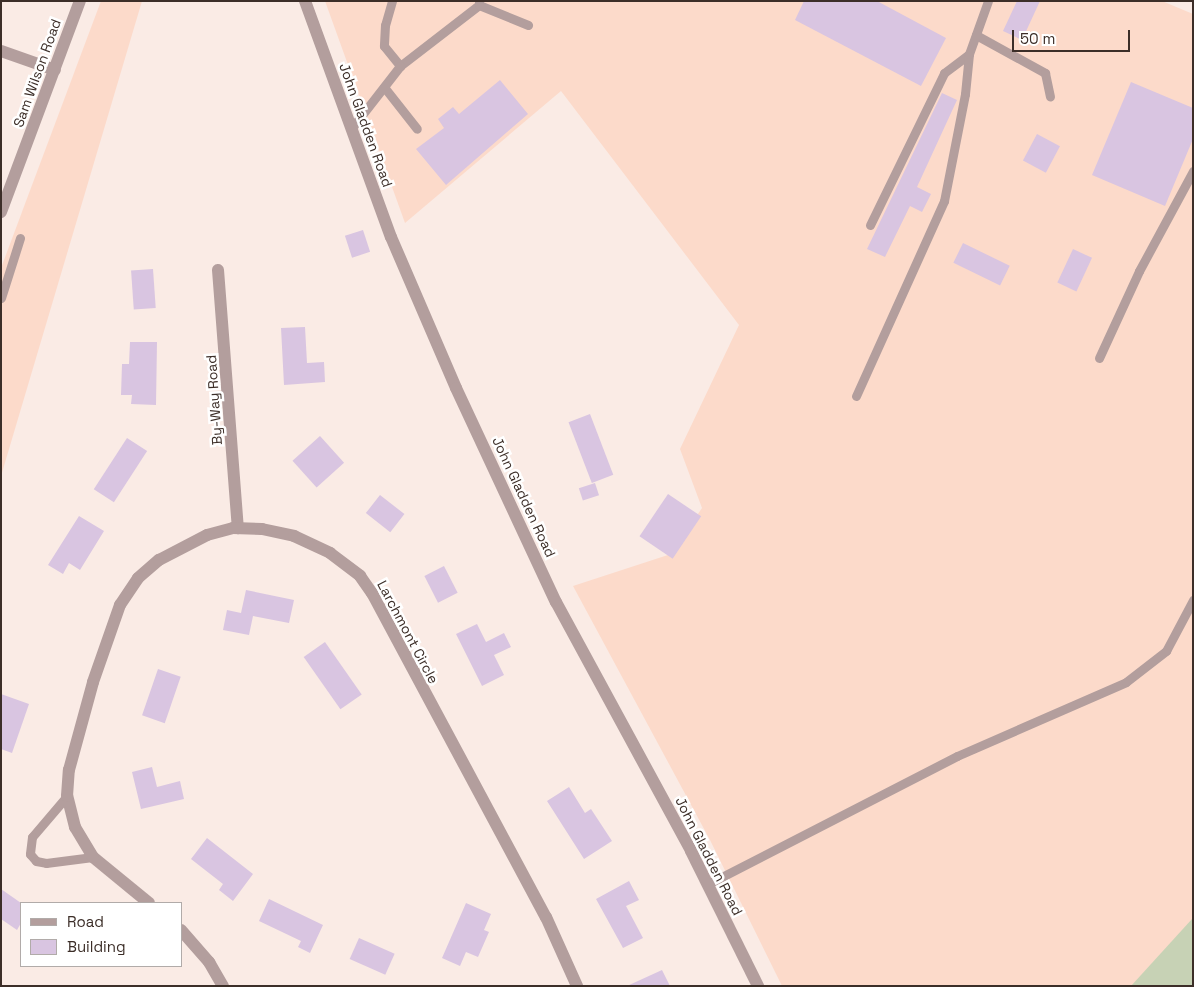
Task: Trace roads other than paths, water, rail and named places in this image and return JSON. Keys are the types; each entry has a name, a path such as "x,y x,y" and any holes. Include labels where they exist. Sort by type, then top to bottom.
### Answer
{"street":[{"name":"Sam Wilson Road","path":"1,212 80,1"},
{"name":"John Gladden Road","path":"305,1 351,129 427,323 556,602 708,884 758,986"},
{"path":"1,51 55,70"},
{"name":"By-Way Road","path":"218,270 238,528"},
{"name":"Larchmont Circle","path":"148,902 93,858 74,827 67,796 73,754 98,665 112,624 131,587 159,560 173,551 207,535 238,528 262,529 308,542 345,562 364,582 546,917 577,986"},
{"path":"182,931 209,962 223,986"}],"lane":[{"path":"392,1 385,25 384,46 400,66"},
{"path":"856,396 944,201 965,94 969,54 988,1"},
{"path":"351,129 400,66 479,3 528,25"},
{"path":"976,35 1046,73 1050,96"},
{"path":"870,225 944,73 969,54"},
{"path":"384,87 417,129"},
{"path":"1099,358 1139,271 1193,171"},
{"path":"1,298 20,238"},
{"path":"708,884 957,756 1126,682 1166,651 1193,600"},
{"path":"67,796 32,838 30,854 36,861 46,863 93,858"}]}
